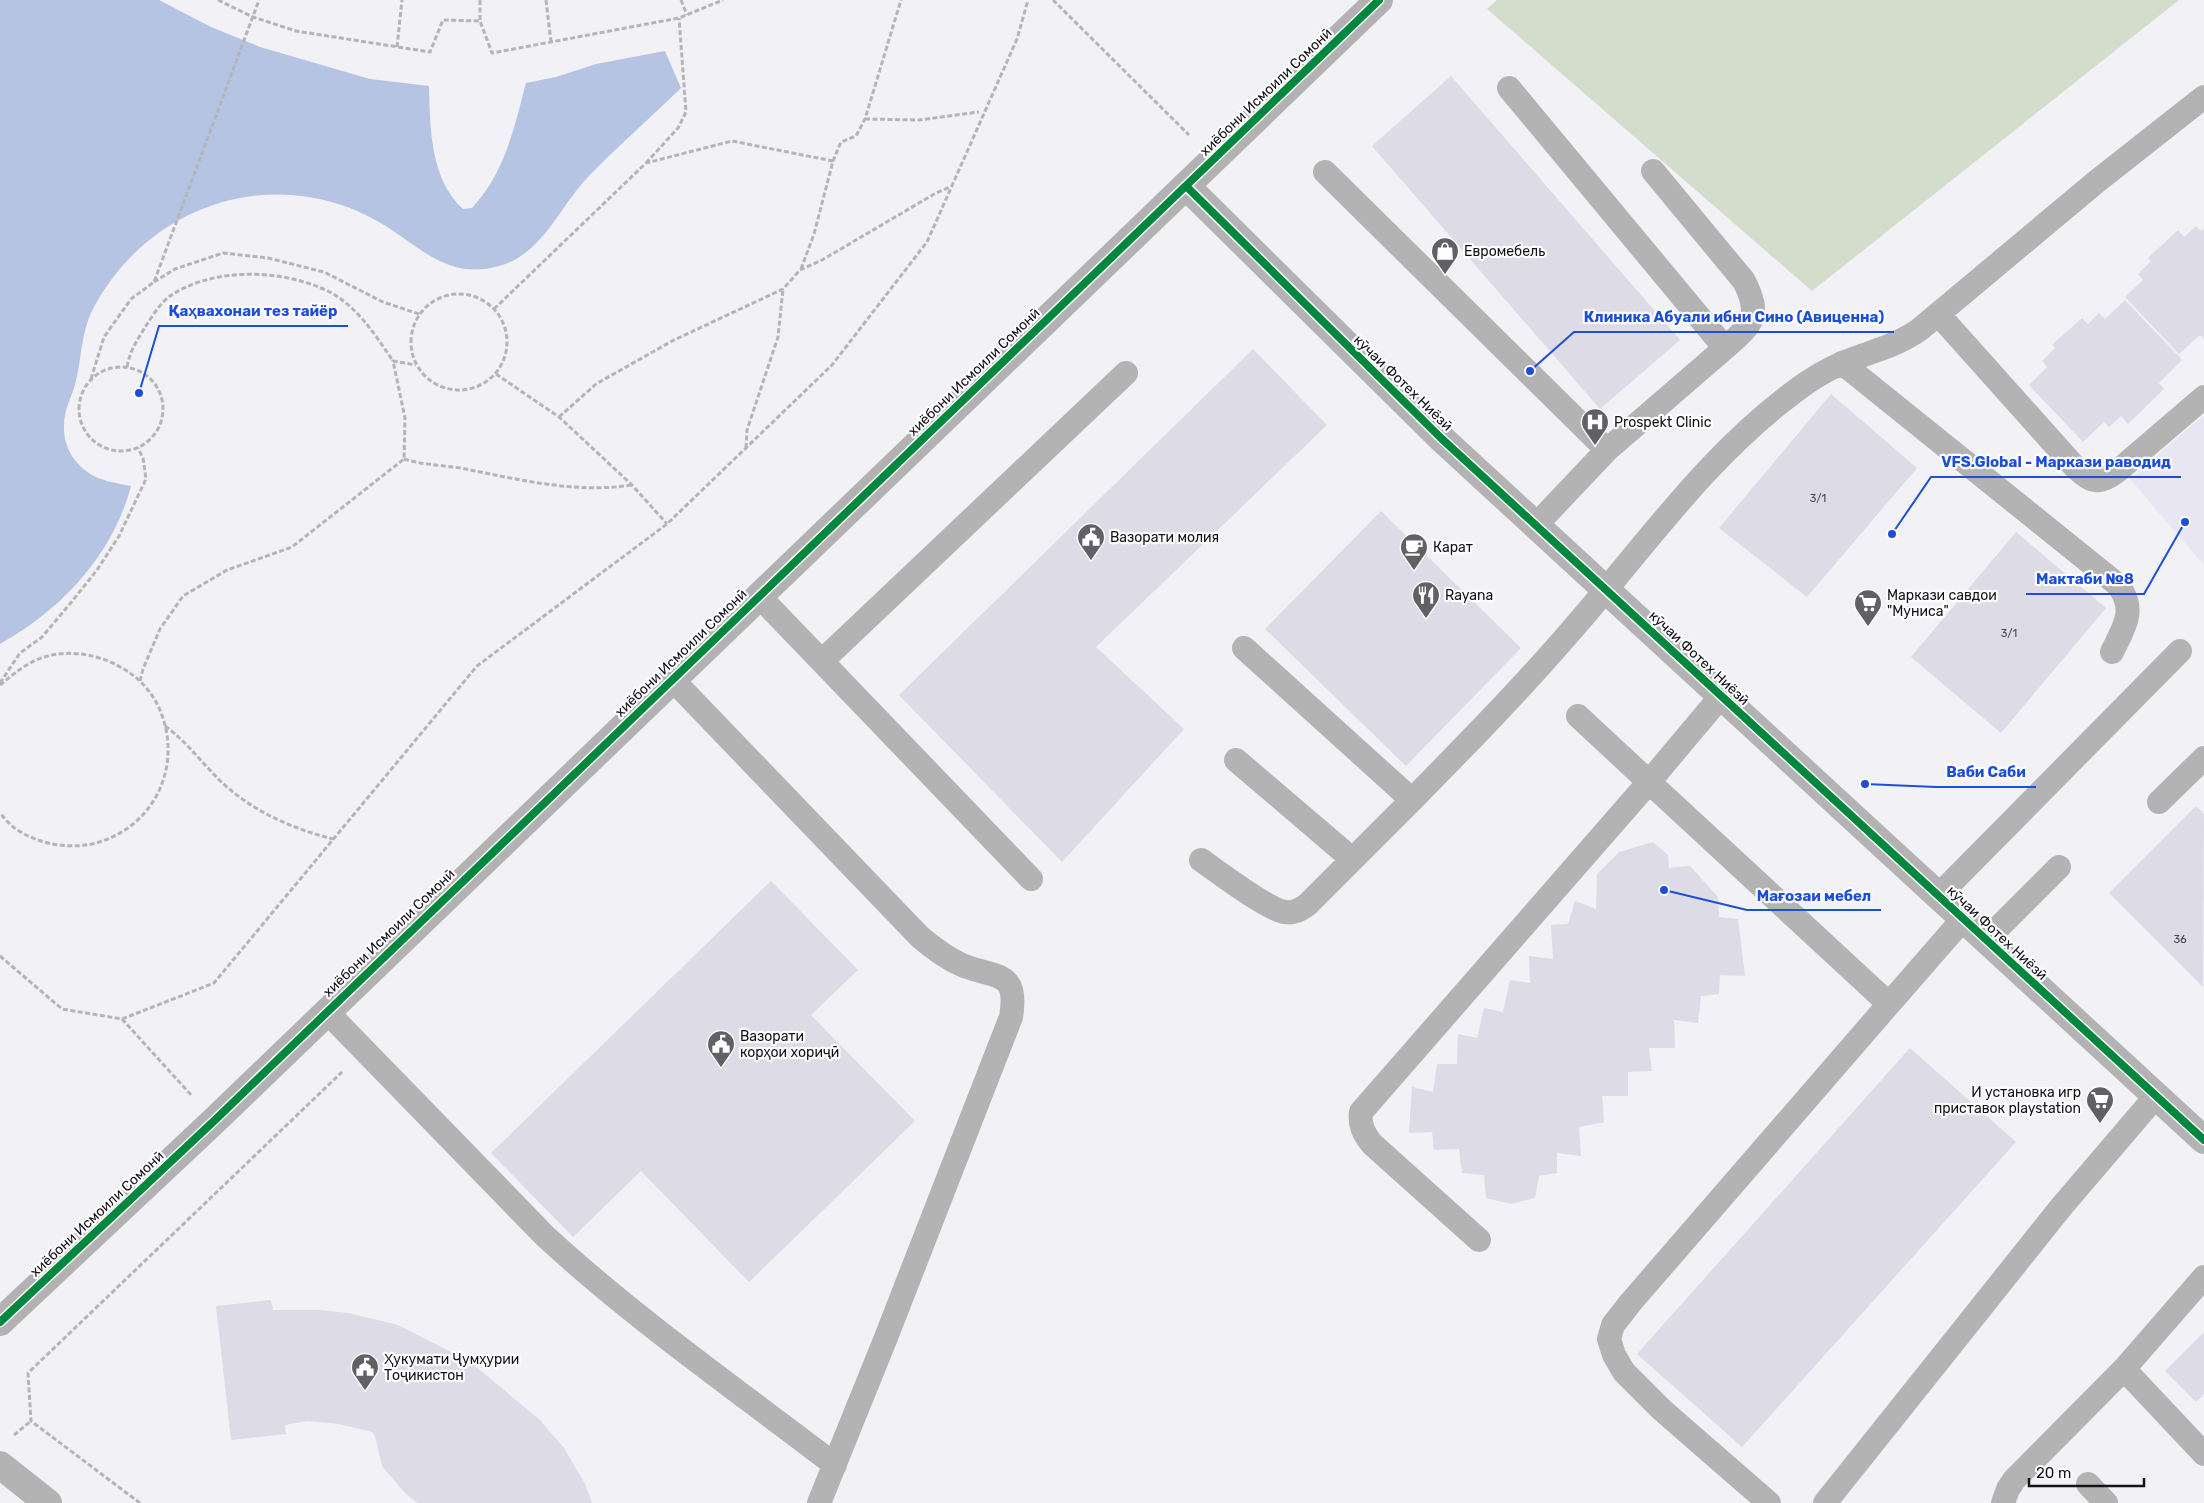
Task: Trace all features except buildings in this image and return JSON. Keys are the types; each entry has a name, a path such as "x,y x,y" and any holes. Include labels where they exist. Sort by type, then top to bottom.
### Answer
{"street":[{"name":"хиёбони Исмоили Сомонӣ","path":"0,1322 215,1120 326,1011 1379,0"},
{"name":"кӯчаи Фотех Ниёзӣ","path":"1186,186 1373,372 1536,525 2204,1140"},
{"path":"0,1465 48,1503"}],"lane":[{"path":"1509,88 1725,348"},
{"path":"1201,860 1272,907 1285,912 1296,912 1307,905 1412,800 1538,667 1658,527 1732,446 1797,390 1822,373 1902,341 1939,314 2096,182 2204,97"},
{"path":"1536,525 1607,450 1743,332 1750,322 1754,310 1754,300 1744,281 1653,171"},
{"path":"1325,172 1607,450"},
{"path":"1939,314 2074,466 2086,478 2095,481 2107,479 2120,469 2204,397"},
{"path":"1842,364 2118,585 2126,595 2129,607 2126,624 2112,652"},
{"path":"822,662 1126,373"},
{"path":"759,596 1031,879"},
{"path":"1244,648 1412,800"},
{"path":"1939,895 2180,652"},
{"path":"672,679 920,937 951,960 998,976 1008,982 1013,991 1014,1002 1011,1017 819,1503"},
{"path":"1479,1240 1372,1144 1363,1133 1360,1120 1362,1112 1374,1094 1649,782 1722,695"},
{"path":"1578,716 1888,1004"},
{"path":"2159,802 2204,758"},
{"path":"1236,760 1352,860"},
{"path":"1986,940 2060,867"},
{"path":"1769,1503 1662,1410 1624,1372 1614,1355 1609,1339 1613,1325 1963,919"},
{"path":"326,1011 538,1229 577,1265 616,1298 835,1465"},
{"path":"1825,1503 2068,1199 2156,1096"},
{"path":"2003,1503 2008,1488 2014,1480 2124,1369 2204,1277"},
{"path":"2124,1369 2204,1454"},
{"path":"2088,1484 2106,1503"}],"path":[{"path":"218,0 253,17 296,31 430,52 442,20 480,21"},
{"path":"154,282 259,0"},
{"path":"397,46 402,0"},
{"path":"480,0 480,21 492,54 679,18 723,0"},
{"path":"546,0 551,42"},
{"path":"681,0 687,15"},
{"path":"558,417 596,384 672,341 783,289 800,270 814,234 833,162 841,142 856,136 865,119 901,0"},
{"path":"0,956 62,1009 122,1019 214,983 477,666 668,524 832,365 927,242 1017,39 1028,0"},
{"path":"1052,0 1214,160"},
{"path":"494,309 646,163 678,128 686,112 679,18"},
{"path":"865,119 919,120 979,112"},
{"path":"646,163 732,141 833,162"},
{"path":"800,270 822,260 936,193 951,187"},
{"path":"91,378 101,371 114,367 128,367 140,371 151,378 159,389 164,415 159,428 151,440 138,448 124,452 109,449 96,443 86,432 80,419 79,404 83,390 91,378 104,337 131,299 175,269 223,253 268,258 324,272 383,302 419,314"},
{"path":"128,367 131,350 148,322 168,297 187,286 240,273 284,277 322,288 355,310 393,360 405,418 404,459"},
{"path":"746,448 747,430 778,337 783,289"},
{"path":"455,293 470,295 483,300 494,309 502,321 506,334 507,348 504,362 496,374 484,384 469,390 454,390 438,386 425,378 416,365 410,348 412,330 419,314 441,296 455,293"},
{"path":"393,360 416,365"},
{"path":"496,374 558,417 632,486 668,524"},
{"path":"0,684 20,653 42,637 69,605 97,570 119,536 146,479 143,458 138,448"},
{"path":"404,459 421,465 447,466 535,482 595,489 632,486"},
{"path":"140,682 143,669 160,628 183,596 227,570 292,547 404,459"},
{"path":"0,684 22,667 52,655 83,654 114,663 140,682 159,707 168,738 167,770 156,800 135,824 108,840 77,847 45,843 16,829 0,814"},
{"path":"165,726 178,735 228,787 255,807 298,830 333,839"},
{"path":"122,1019 215,1120"},
{"path":"140,1503 31,1421 28,1373 364,1050"}],"shaded area":[{"path":"2204,415 2204,565 2130,479"}],"green space":[{"path":"1497,0 2179,0 1812,291 1487,9"}],"water":[{"path":"0,0 159,0 211,27 260,47 370,79 429,86 431,135 438,168 452,197 463,209 472,208 493,180 507,149 526,83 556,77 596,64 665,51 681,88 588,177 539,240 514,260 499,266 464,269 449,265 434,258 379,222 339,204 299,195 258,195 219,203 181,219 147,242 118,271 94,307 85,330 77,376 64,419 67,447 78,464 96,477 131,486 123,511 112,535 82,578 44,615 0,644"}],"cycle path":[{"path":"0,1322 215,1120 1379,0"},
{"path":"1186,186 1442,439 2204,1140"}],"place":[{"name":"Евромебель","path":"1445,275"},
{"name":"Клиника Абуали ибни Сино (Авиценна)","path":"1530,371"},
{"name":"Қаҳвахонаи тез тайёр","path":"139,393"},
{"name":"Prospekt Clinic","path":"1595,446"},
{"name":"Мактаби №8","path":"2185,522"},
{"name":"VFS.Global - Маркази раводид","path":"1892,534"},
{"name":"Вазорати молия","path":"1091,561"},
{"name":"Карат","path":"1414,571"},
{"name":"Rayana","path":"1426,619"},
{"name":"Маркази савдои \"Муниса\"","path":"1868,627"},
{"name":"Ваби Саби","path":"1865,784"},
{"name":"Мағозаи мебел","path":"1664,890"},
{"name":"Вазорати корҳои хориҷӣ","path":"721,1068"},
{"name":"И установка игр приставок playstation","path":"2100,1124"},
{"name":"Ҳукумати Ҷумҳурии Тоҷикистон","path":"365,1391"}]}
